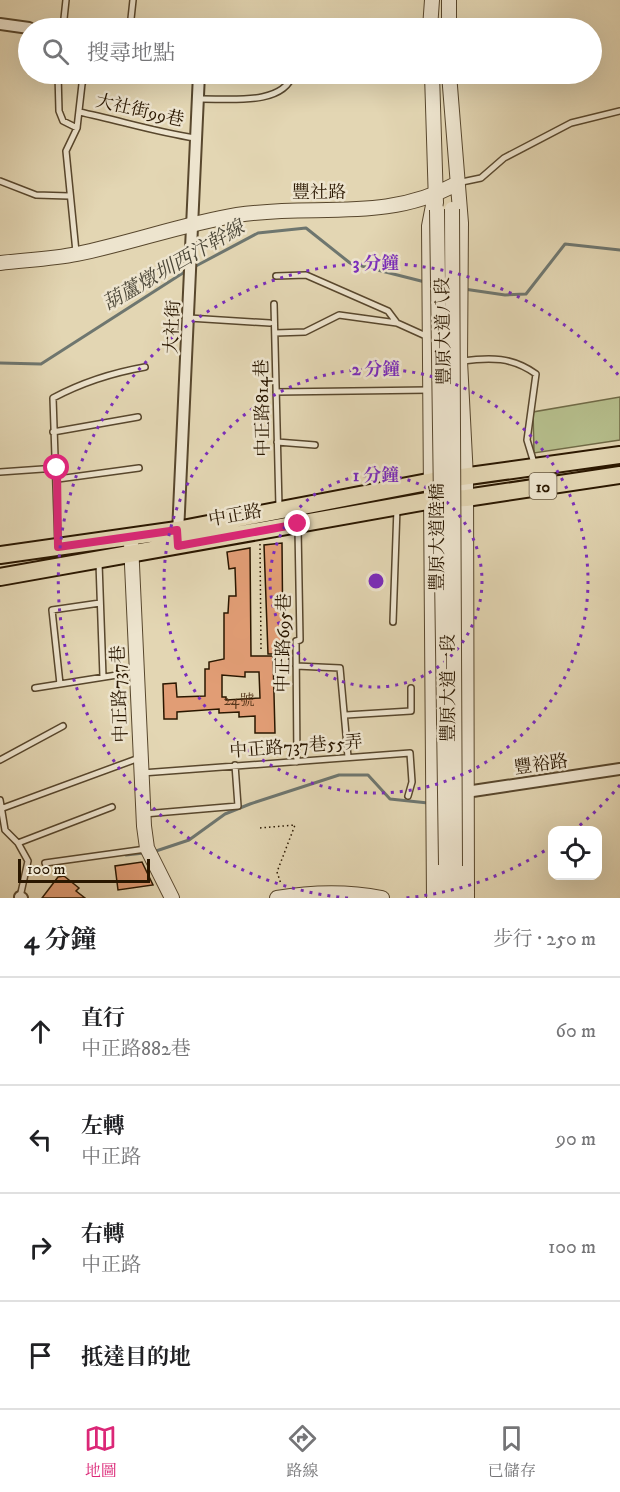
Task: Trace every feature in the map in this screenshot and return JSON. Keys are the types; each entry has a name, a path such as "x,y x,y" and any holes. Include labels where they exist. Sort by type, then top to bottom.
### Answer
{"main road":[{"name":"中正路","path":"0,578 132,555 178,538 279,511 433,481 620,455"},
{"name":"中正路","path":"0,555 131,538 178,538 259,531 433,500 466,498 620,475"}],"street":[{"path":"431,18 432,0"},
{"path":"449,0 449,18"},
{"path":"0,24 18,27"},
{"name":"大社街","path":"178,538 194,225 198,84"},
{"name":"豐原大道八段","path":"432,84 437,210"},
{"name":"豐原大道八段","path":"450,84 456,184 461,223 460,361 466,478"},
{"name":"豐原大道八段","path":"452,209 456,184"},
{"name":"豐社路","path":"0,263 76,254 194,225 269,211 367,210 410,203 435,195 456,184"},
{"name":"豐原大道八段","path":"433,481 429,226 435,195"},
{"name":"豐原大道陸橋","path":"451,865 452,209"},
{"name":"豐原大道陸橋","path":"437,210 451,865"},
{"name":"豐原大道一段","path":"466,478 467,898"},
{"name":"豐原大道一段","path":"433,481 434,898"},
{"name":"中正路737巷","path":"131,538 142,814 147,848 172,898"},
{"name":"豐裕路","path":"466,792 620,769"},
{"path":"445,898 451,865"},
{"path":"451,865 457,898"},
{"path":"283,898 306,893 360,894 382,898"}],"lane":[{"path":"64,18 66,0"},
{"path":"131,18 133,0"},
{"path":"58,84 59,111 63,121 77,128"},
{"path":"76,254 66,151 77,128 82,84"},
{"path":"197,99 270,96 288,84"},
{"name":"豐社路","path":"456,184 481,178 504,158 571,123 620,111"},
{"name":"大社街99巷","path":"79,112 114,119 158,133 195,138"},
{"path":"0,181 36,195 69,196"},
{"path":"276,276 306,275 388,311 397,323"},
{"name":"中正路814巷","path":"274,304 279,511"},
{"path":"275,333 305,332 339,315 397,323 430,338"},
{"path":"189,318 270,323"},
{"path":"430,365 500,359 521,364 536,374 527,440 535,468"},
{"path":"58,547 58,479 53,432 53,398 81,383 110,373 145,367"},
{"path":"276,392 431,390"},
{"path":"53,432 138,417"},
{"path":"277,442 315,445"},
{"path":"0,472 57,468"},
{"path":"58,479 139,468"},
{"path":"393,622 397,506"},
{"name":"中正路695巷","path":"297,762 296,641 300,640 298,524"},
{"path":"99,561 103,677"},
{"path":"60,684 52,610 100,603"},
{"path":"296,666 340,668 348,757"},
{"path":"35,688 136,672"},
{"path":"346,715 411,711 411,688"},
{"path":"0,760 63,726"},
{"name":"中正路737巷55弄","path":"141,773 410,753 412,782 408,796"},
{"path":"3,808 140,758"},
{"path":"142,814 238,806 235,765"},
{"path":"0,800 6,830 18,843 28,861 21,898"},
{"path":"18,843 112,807"},
{"path":"45,863 147,848"}],"path":[{"name":"中正路695巷","path":"259,531 261,649"},
{"path":"260,828 296,825 277,872 283,898"}],"green space":[{"path":"620,397 620,440 534,453 533,412"}],"building":[{"path":"282,543 283,654 268,654 264,545"},
{"path":"250,548 251,656 273,656 275,733 255,733 255,716 239,717 239,712 219,713 219,709 177,712 177,719 164,719 163,684 176,683 177,697 205,696 205,669 209,669 209,662 224,659 224,613 228,613 229,596 236,596 235,568 229,569 227,552","holes":["245,672 259,672 260,698 226,700 226,697 222,697 222,675 245,677"]},
{"path":"142,862 153,885 118,890 115,866"},
{"path":"64,876 79,888 76,891 85,898 42,898 58,877"}],"waterway":[{"name":"葫蘆燉圳西汴幹線","path":"194,267 258,233 306,228 350,263 425,282"},
{"name":"葫蘆燉圳西汴幹線","path":"464,289 505,295 526,294 565,244 620,250"},
{"name":"葫蘆燉圳西汴幹線","path":"0,363 41,364 186,271"},
{"path":"153,852 189,840 225,814 339,775 368,775 390,799 428,803"},
{"path":"126,855 144,853"}],"route":[{"path":"57,468 58,547 177,530 178,546 298,524"}]}
